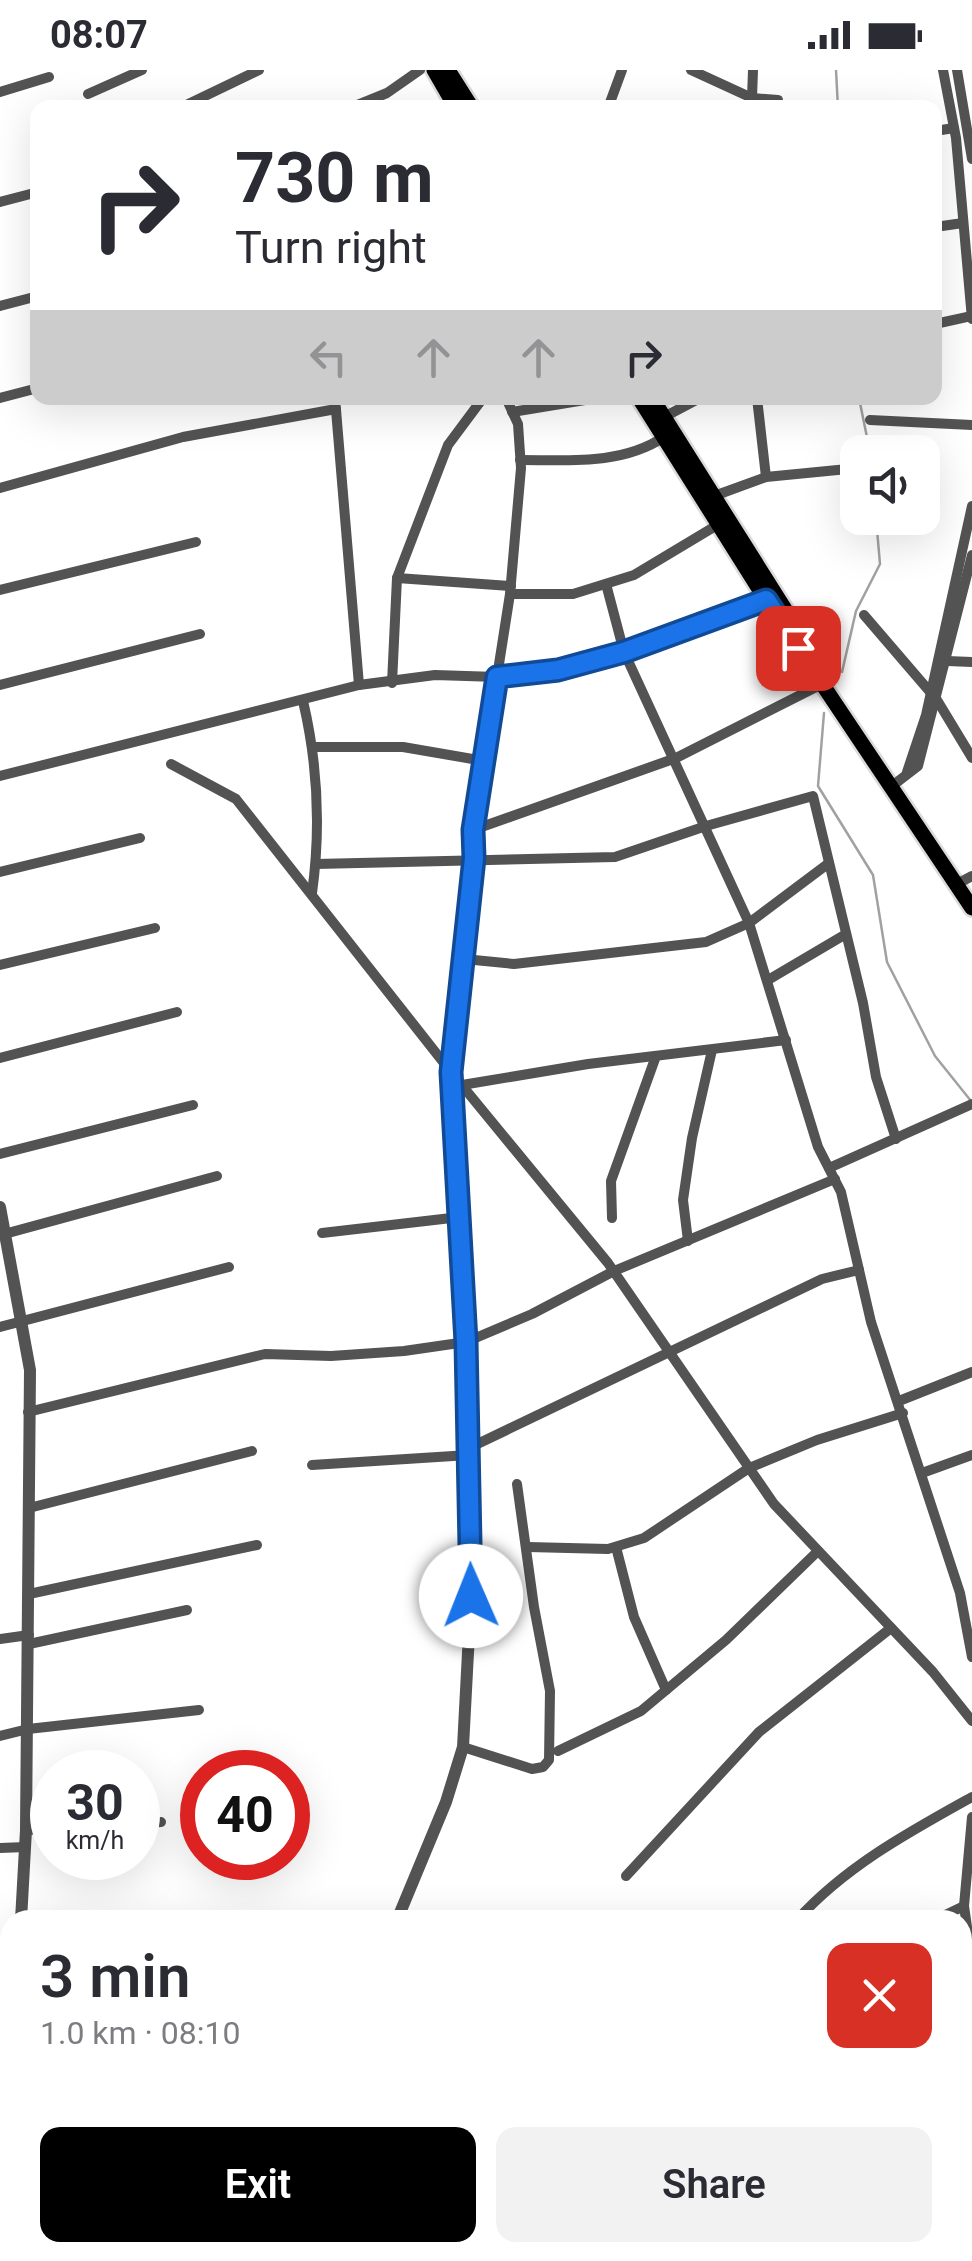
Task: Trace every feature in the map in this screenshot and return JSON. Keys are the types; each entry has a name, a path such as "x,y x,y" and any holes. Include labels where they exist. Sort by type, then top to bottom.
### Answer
{"main road":[{"path":"434,70 451,100"},
{"path":"448,70 467,100"},
{"path":"643,405 766,600 826,682"},
{"path":"656,405 840,706 892,786 964,880 972,908"}],"street":[{"path":"88,94 142,70"},
{"path":"197,100 259,70"},
{"path":"371,100 387,94 420,70"},
{"path":"612,100 622,70"},
{"path":"691,70 752,98 778,100"},
{"path":"752,70 752,98"},
{"path":"942,323 972,317 963,223 967,200 943,70"},
{"path":"972,73 957,72 972,158"},
{"path":"0,92 49,77"},
{"path":"942,130 954,128"},
{"path":"0,202 30,194"},
{"path":"942,226 963,223"},
{"path":"0,306 30,298"},
{"path":"0,398 30,390"},
{"path":"0,488 182,437 327,405"},
{"path":"336,405 360,685"},
{"path":"392,683 397,578 448,445 478,405"},
{"path":"401,1910 446,1802 463,1747 471,1596 469,1451 451,1072 474,858 473,830 510,590 520,460 518,424 509,405"},
{"path":"512,412 554,405"},
{"path":"664,417 687,405"},
{"path":"757,405 766,477"},
{"path":"870,420 972,424"},
{"path":"520,460 603,459 647,448 664,437"},
{"path":"714,496 766,477 840,470"},
{"path":"892,786 907,772 947,661 964,580 972,506"},
{"path":"397,578 573,594 634,574 719,524"},
{"path":"0,590 196,542"},
{"path":"934,696 972,555"},
{"path":"606,584 624,652 749,923 818,1147 841,1192 871,1322 960,1593 972,1657"},
{"path":"0,776 360,685 435,675 497,677 558,670 624,652 766,600"},
{"path":"864,616 934,696 972,758"},
{"path":"0,685 200,634"},
{"path":"947,661 972,662"},
{"path":"473,830 676,758 826,682"},
{"path":"303,701 314,746 318,799 312,894"},
{"path":"314,746 402,748 484,761"},
{"path":"171,764 236,799 614,1271 774,1504 933,1672 972,1721"},
{"path":"316,864 614,857 813,796 863,1003 876,1077 896,1139"},
{"path":"0,872 140,838"},
{"path":"464,959 514,964 706,942 749,923 829,863"},
{"path":"0,965 156,928"},
{"path":"768,980 846,934"},
{"path":"0,1058 177,1012"},
{"path":"462,1085 588,1064 786,1040"},
{"path":"688,1240 683,1200 712,1050"},
{"path":"612,1218 611,1181 656,1056"},
{"path":"829,1168 972,1104"},
{"path":"0,1154 193,1105"},
{"path":"3,1234 218,1176"},
{"path":"28,1412 266,1354 331,1356 466,1342 532,1314 614,1271 835,1180"},
{"path":"0,1207 30,1370 28,1729 22,1910"},
{"path":"322,1233 460,1216"},
{"path":"0,1327 229,1267"},
{"path":"312,1465 469,1451 822,1279 859,1270"},
{"path":"899,1401 972,1372"},
{"path":"528,1547 616,1547 644,1538 749,1468 817,1440 903,1413"},
{"path":"29,1508 252,1451"},
{"path":"922,1473 972,1456"},
{"path":"463,1747 532,1769 544,1767 549,1760 550,1691 518,1484"},
{"path":"28,1594 257,1545"},
{"path":"616,1547 634,1618 666,1690"},
{"path":"558,1751 641,1711 726,1640 818,1551"},
{"path":"0,1639 29,1640 187,1610"},
{"path":"626,1876 760,1732 891,1628"},
{"path":"0,1736 28,1729 198,1710"},
{"path":"806,1910 890,1842 972,1796"},
{"path":"965,1910 972,1817"},
{"path":"26,1830 30,1830"},
{"path":"0,1848 26,1847"},
{"path":"955,1910 964,1906"}],"waterway":[{"path":"836,70 838,100"},
{"path":"860,405 867,435"},
{"path":"842,672 856,611 880,564 877,535"},
{"path":"824,713 818,786 873,875 887,962 935,1056 971,1101"}],"route":[{"path":"471,1596 466,1342 451,1072 474,858 473,830 497,677 558,670 624,652 766,600 798,648"}]}
